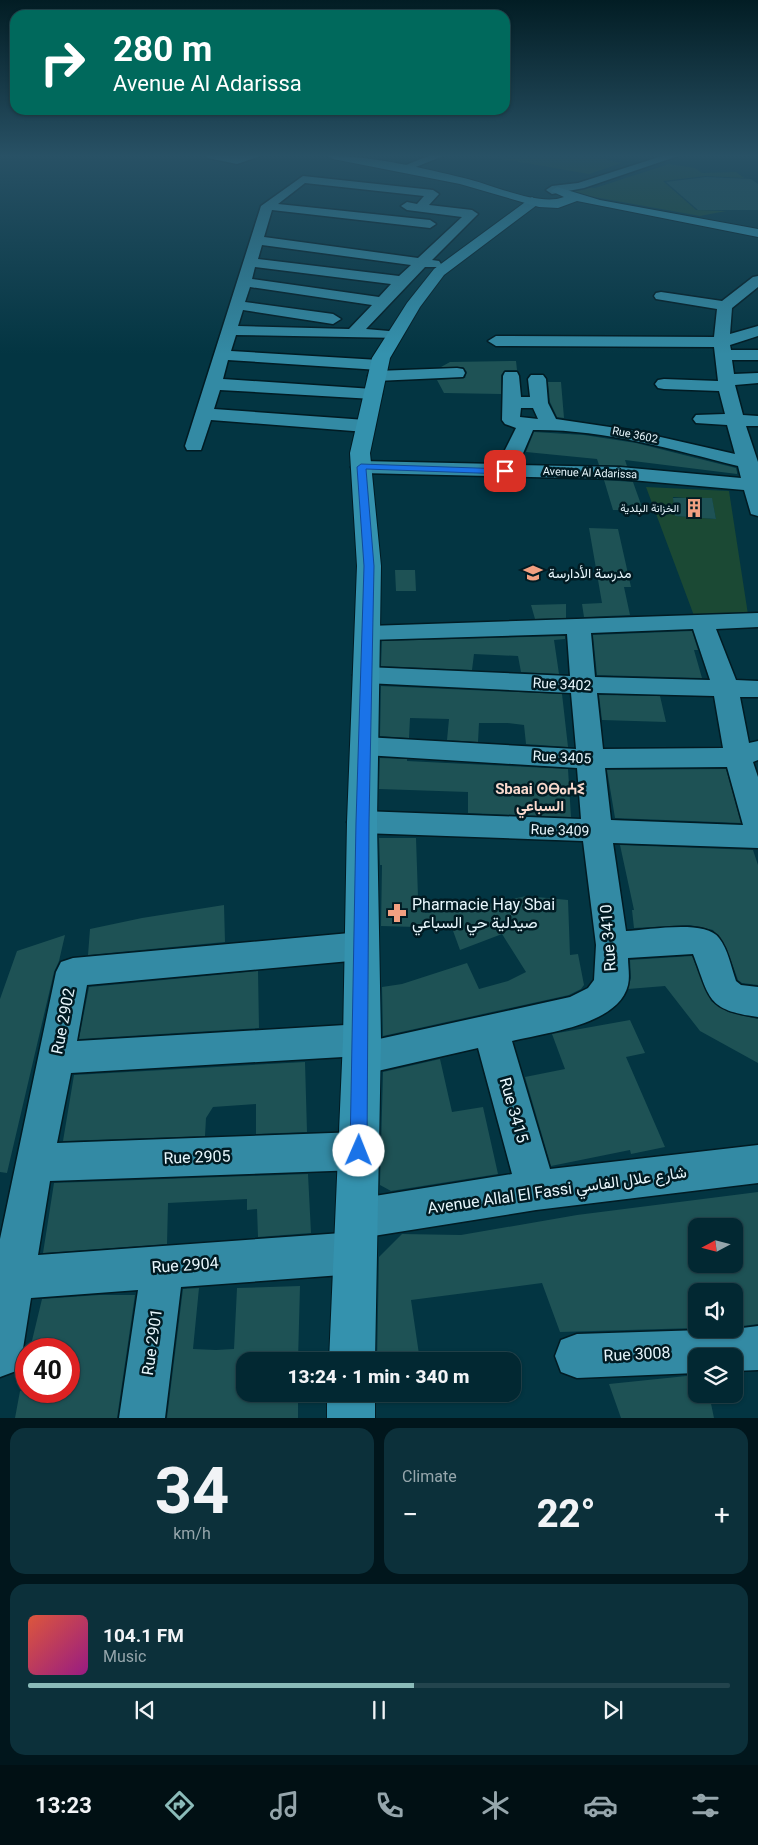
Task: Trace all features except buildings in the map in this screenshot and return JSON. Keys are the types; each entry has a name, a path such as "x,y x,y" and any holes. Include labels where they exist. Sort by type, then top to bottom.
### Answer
{"main road":[{"path":"688,222 758,234"},
{"path":"697,222 758,234"}],"street":[{"path":"194,446 257,240 267,222"},
{"path":"345,226 350,222"},
{"path":"414,222 458,227"},
{"path":"352,1352 359,1151 362,822 369,566 360,453 376,378 394,335 430,284 438,257 463,222"},
{"path":"229,330 359,328 402,281 438,257 472,246 501,222"},
{"path":"318,248 332,236"},
{"path":"257,240 318,248 438,257"},
{"path":"424,241 438,257"},
{"path":"250,262 402,281"},
{"path":"661,296 725,306 758,280"},
{"path":"244,282 383,302"},
{"path":"237,305 394,335"},
{"path":"725,306 723,349 727,383 735,421 756,485 758,510"},
{"path":"723,349 757,333"},
{"path":"496,341 723,349 758,355"},
{"path":"222,355 376,378"},
{"path":"213,384 456,373"},
{"path":"505,471 522,424 511,420 511,376"},
{"path":"664,384 727,383 758,378"},
{"path":"537,379 539,403 549,424"},
{"path":"512,402 539,403"},
{"path":"204,414 366,426"},
{"path":"702,419 758,421"},
{"name":"Rue 3602","path":"522,424 549,424 600,429 676,444 749,463"},
{"name":"Avenue Al Adarissa","path":"361,467 620,473 756,485"},
{"path":"368,633 758,620"},
{"path":"702,622 748,754 758,825"},
{"name":"Rue 3410","path":"56,1058 361,1049 492,1031 577,1011 590,1006 600,998 610,985 612,945 598,832 578,626"},
{"name":"Rue 3402","path":"366,675 584,685 758,689"},
{"name":"Rue 3405","path":"364,746 592,759 748,754"},
{"name":"Rue 3409","path":"362,822 758,837"},
{"path":"612,945 699,940 707,946 722,989 726,994 758,1002"},
{"name":"Rue 2902","path":"0,1355 34,1163 72,972 361,946"},
{"name":"Rue 3415","path":"492,1031 536,1190"},
{"name":"Rue 2905","path":"34,1163 359,1151"},
{"name":"Avenue Allal El Fassi شارع علال الفاسي","path":"356,1236 536,1190 758,1164"},
{"name":"Rue 2904","path":"15,1278 163,1266 356,1236"},
{"name":"Rue 2901","path":"142,1418 163,1266"},
{"name":"Rue 3008","path":"577,1356 758,1348"},
{"path":"351,1418 352,1402"}],"green space":[{"path":"646,487 729,491 749,621 696,621","holes":["673,497 712,500 716,519 676,516"]}],"place":[{"name":"الخزانة البلدية","path":"694,508"},
{"name":"مدرسة الأدارسة","path":"533,573"},
{"name":"Pharmacie Hay Sbai صيدلية حي السباعي","path":"397,913"}],"district":[{"name":"Sbaai ⵙⴱⴰⵄⵉ السباعي","path":"540,798"}],"route":[{"path":"359,1151 362,1040 362,822 369,566 361,467 505,471"}]}
